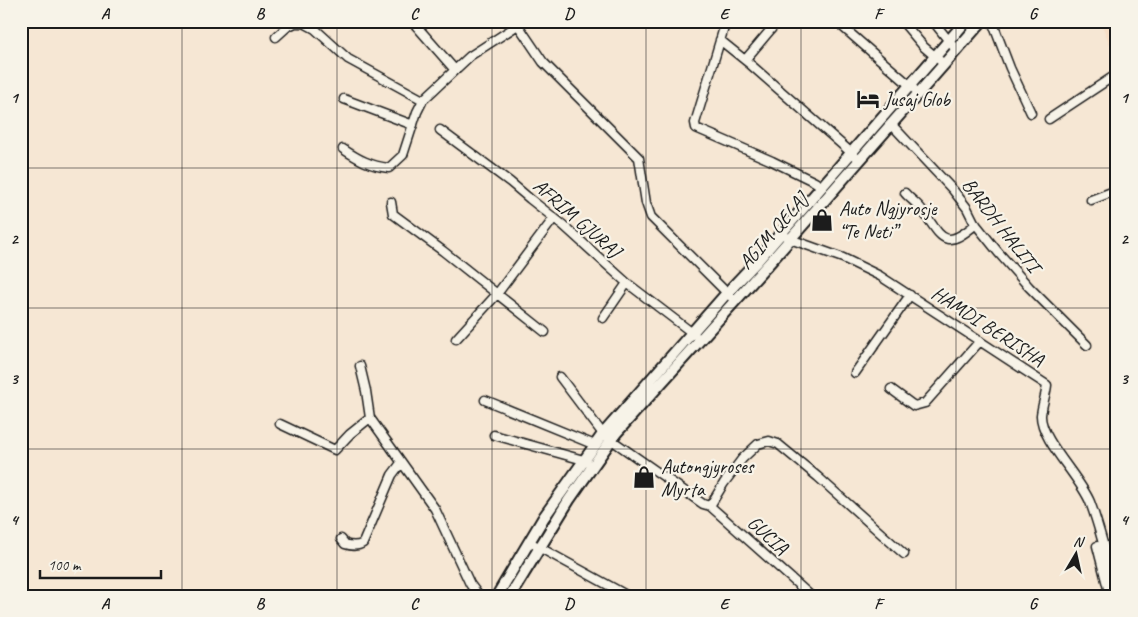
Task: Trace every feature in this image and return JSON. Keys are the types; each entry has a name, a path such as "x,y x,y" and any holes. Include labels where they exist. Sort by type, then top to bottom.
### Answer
{"main road":[{"name":"AGIM QELAJ","path":"497,596 539,548 569,500 588,463 594,445 607,436 700,339 891,124 936,57 966,21"},
{"name":"AGIM QELAJ","path":"510,596 530,542 544,518 607,436 692,332 758,260 851,152 915,89 944,64 982,21"}],"street":[{"path":"412,21 455,70"},
{"name":"AGIM QELAJ","path":"726,21 695,123 696,128 772,161 822,187"},
{"path":"745,60 778,21"},
{"path":"836,21 915,89"},
{"path":"902,21 924,47 944,64"},
{"path":"933,21 956,50"},
{"path":"992,21 1010,68 1031,113"},
{"path":"276,37 287,26 295,23 304,23 315,29 348,59 423,100"},
{"path":"343,149 357,159 374,166 389,168 403,155 423,100 470,56 518,23 543,62 639,158 646,203 651,217 735,301"},
{"path":"720,40 860,159"},
{"path":"1049,119 1117,74"},
{"path":"344,99 413,125"},
{"name":"BARDH HALITI","path":"891,124 953,190 967,208 976,224 1029,287 1087,345"},
{"name":"AFRIM GJURAJ","path":"440,130 510,182 554,218 627,283 700,339"},
{"path":"1091,200 1117,190"},
{"path":"905,193 921,209 942,238 949,240 957,238 976,224"},
{"path":"392,202 393,214 545,332"},
{"path":"456,339 497,294 554,218"},
{"name":"HAMDI BERISHA","path":"780,234 854,262 910,295 1047,385 1041,416 1043,426 1089,500 1117,594"},
{"path":"603,318 627,283"},
{"name":"HAMDI BERISHA","path":"855,373 910,295"},
{"path":"892,389 914,406 925,403 980,341"},
{"path":"360,366 370,418 435,509 470,584 479,596"},
{"path":"560,377 607,436"},
{"path":"486,400 594,445"},
{"path":"280,424 335,450 350,434 370,418"},
{"path":"494,434 588,463"},
{"name":"GUCIA","path":"607,436 703,504 710,506 811,596"},
{"path":"710,506 742,459 758,444 769,440 778,444 818,477 904,554"},
{"path":"341,539 345,544 351,546 363,543 392,475 401,463"},
{"path":"1094,532 1110,596"},
{"path":"530,542 628,596"}],"shaded area":[{"path":"1100,21 1117,21 1117,61"}],"place":[{"name":"Jusaj Glob","path":"868,99"},
{"name":"Auto Ngjyrosje “Te Neti”","path":"822,220"},
{"name":"Autongjyroses Myrta","path":"644,477"}]}
